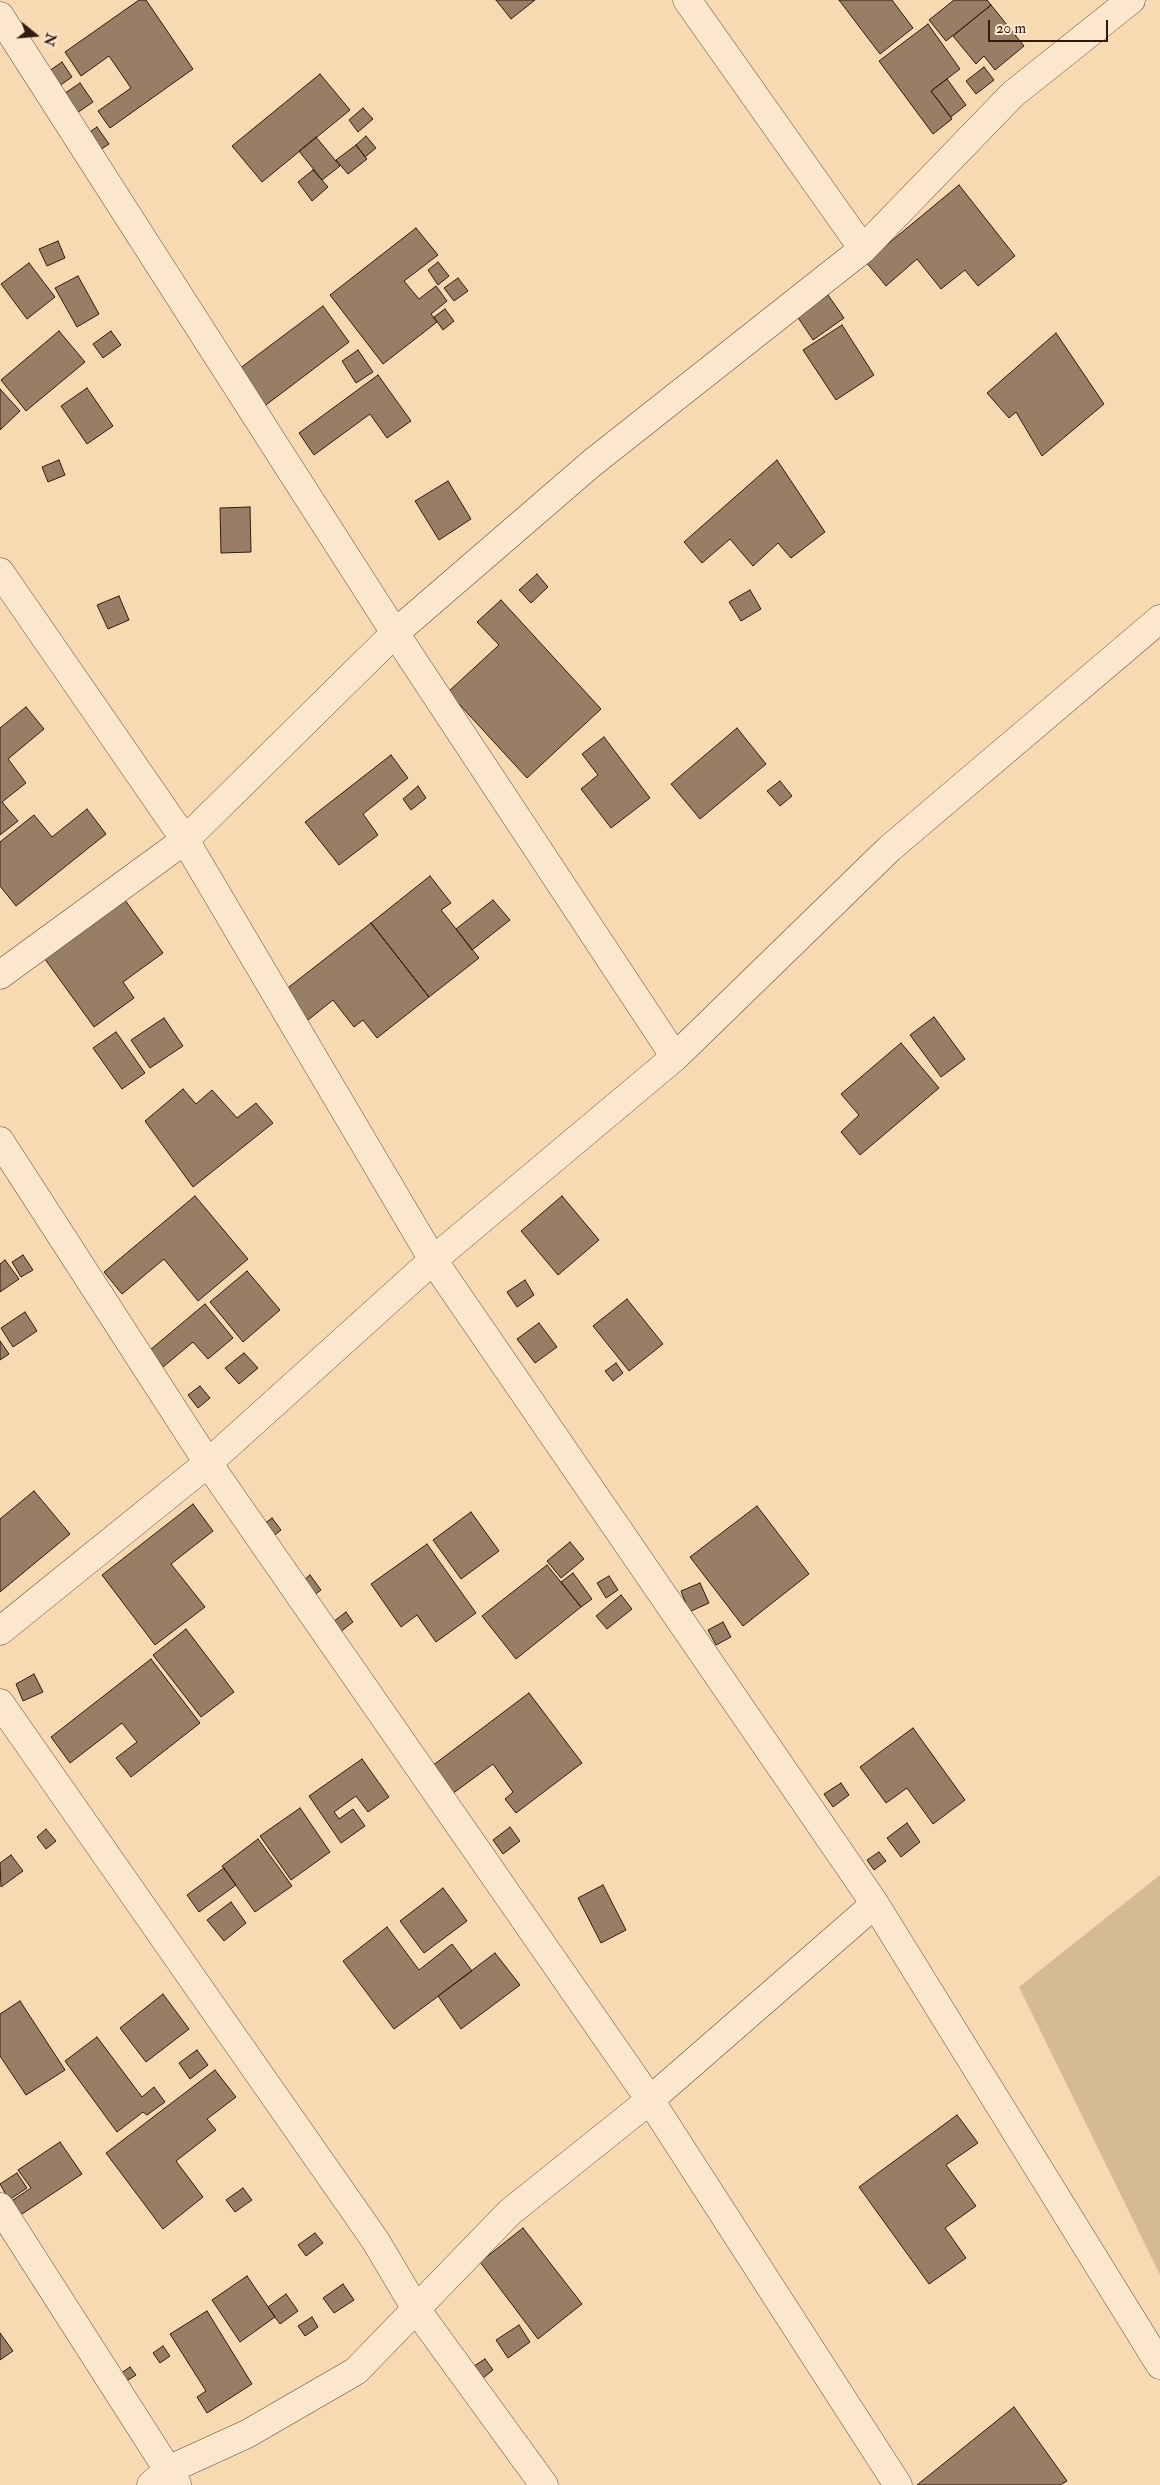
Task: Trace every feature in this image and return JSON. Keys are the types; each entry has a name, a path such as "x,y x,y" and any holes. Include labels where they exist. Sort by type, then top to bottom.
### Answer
{"street":[{"path":"687,0 863,249"},
{"path":"0,975 185,840 395,633 592,463 863,249 1013,94 1131,0"},
{"path":"0,16 395,633 676,1057"},
{"path":"0,572 185,840 433,1260 875,1904 1160,2365"},
{"path":"0,1631 208,1464 433,1260 676,1057 889,849 1160,619"},
{"path":"0,1141 208,1464 650,2100 898,2485"},
{"path":"0,1703 375,2240 416,2309 544,2485"},
{"path":"0,2207 166,2480 356,2371 510,2212 650,2100 875,1904"}],"shaded area":[{"path":"1160,1875 1160,2275 1019,1987"}],"building":[{"path":"139,0 146,0 193,69 110,128 98,111 131,88 109,56 81,76 65,52"},
{"path":"496,0 535,0 511,19"},
{"path":"839,0 892,0 913,28 880,54"},
{"path":"954,0 987,0 991,5 946,41 929,20"},
{"path":"991,5 1024,46 995,70 984,56 976,64 953,36"},
{"path":"928,24 960,69 931,91 952,119 933,134 879,61"},
{"path":"62,62 72,77 52,91 42,76"},
{"path":"984,67 994,80 976,94 966,81"},
{"path":"320,74 350,110 262,182 232,146"},
{"path":"947,79 966,105 951,117 931,91"},
{"path":"80,83 93,102 71,117 58,98"},
{"path":"363,108 373,119 358,132 349,120"},
{"path":"97,127 109,144 97,152 85,135"},
{"path":"366,136 376,148 365,157 356,145"},
{"path":"316,137 340,166 322,180 299,151"},
{"path":"356,145 367,159 348,174 336,160"},
{"path":"313,170 328,187 312,201 298,182"},
{"path":"959,185 1015,256 978,286 965,270 941,289 917,259 886,286 866,262"},
{"path":"416,228 438,255 404,281 419,299 436,286 447,301 431,314 437,322 383,364 330,295"},
{"path":"58,241 65,258 47,266 39,249"},
{"path":"438,262 449,276 438,285 428,270"},
{"path":"29,263 55,297 27,319 1,284"},
{"path":"78,276 99,314 77,327 55,288"},
{"path":"458,278 468,291 454,301 444,288"},
{"path":"828,295 844,318 813,340 797,316"},
{"path":"323,306 349,342 258,411 231,375"},
{"path":"445,309 454,321 443,330 434,317"},
{"path":"842,325 874,375 836,400 803,350"},
{"path":"59,331 85,362 26,411 1,380"},
{"path":"111,331 121,345 103,358 93,344"},
{"path":"1056,333 1104,404 1042,456 1016,412 1009,418 987,393"},
{"path":"358,350 373,372 356,383 342,361"},
{"path":"378,375 411,421 387,438 370,414 314,455 299,433"},
{"path":"87,388 113,426 87,444 61,406"},
{"path":"0,389 20,411 0,430"},
{"path":"59,460 65,475 48,482 42,467"},
{"path":"777,460 825,532 791,558 778,543 753,566 730,539 702,563 684,542"},
{"path":"448,481 471,519 439,540 415,501"},
{"path":"250,507 251,552 221,553 220,508"},
{"path":"537,574 548,587 531,603 519,590"},
{"path":"750,590 761,609 741,621 729,602"},
{"path":"119,596 129,620 108,629 97,605"},
{"path":"501,600 601,709 527,778 448,692 499,645 477,622"},
{"path":"26,707 44,729 8,759 26,783 2,802 18,821 0,835 0,728"},
{"path":"737,728 766,764 700,819 671,784"},
{"path":"604,737 650,798 611,828 581,789 598,775 582,754"},
{"path":"391,755 408,778 363,814 378,835 339,865 305,822"},
{"path":"780,781 792,796 780,806 767,791"},
{"path":"418,786 426,798 411,810 403,799"},
{"path":"87,809 106,834 16,906 0,886 0,842 34,815 52,837"},
{"path":"430,876 451,903 441,910 479,958 429,997 371,923"},
{"path":"122,896 163,953 123,982 134,998 94,1027 42,955"},
{"path":"493,900 510,920 472,950 456,929"},
{"path":"371,923 429,997 377,1038 363,1020 354,1027 333,1000 303,1024 280,994"},
{"path":"934,1017 965,1059 941,1077 910,1035"},
{"path":"164,1018 183,1046 150,1068 131,1040"},
{"path":"116,1032 145,1073 122,1089 93,1048"},
{"path":"901,1043 939,1088 860,1155 841,1132 859,1115 841,1094"},
{"path":"183,1089 196,1104 212,1090 237,1118 256,1103 273,1123 193,1187 145,1121"},
{"path":"195,1196 248,1259 198,1301 164,1259 122,1294 104,1272"},
{"path":"562,1196 599,1240 558,1275 521,1231"},
{"path":"23,1255 33,1270 21,1277 12,1262"},
{"path":"5,1260 19,1279 0,1292 0,1264"},
{"path":"247,1271 280,1310 243,1342 210,1302"},
{"path":"525,1280 534,1295 517,1307 507,1292"},
{"path":"627,1299 663,1344 629,1371 593,1326"},
{"path":"205,1304 233,1338 208,1359 193,1342 163,1367 150,1350"},
{"path":"25,1312 37,1331 13,1347 1,1328"},
{"path":"539,1323 557,1347 535,1363 517,1339"},
{"path":"0,1341 9,1354 0,1360"},
{"path":"244,1353 258,1368 239,1384 225,1368"},
{"path":"616,1363 623,1373 613,1381 605,1371"},
{"path":"200,1386 210,1398 198,1408 188,1395"},
{"path":"34,1491 70,1534 0,1592 0,1519"},
{"path":"193,1504 213,1531 171,1564 205,1607 155,1645 102,1575"},
{"path":"757,1506 809,1574 743,1626 690,1557"},
{"path":"471,1512 499,1551 461,1579 433,1540"},
{"path":"272,1518 281,1530 269,1540 260,1527"},
{"path":"570,1542 584,1559 561,1578 547,1561"},
{"path":"427,1544 476,1613 436,1642 417,1615 401,1627 371,1584"},
{"path":"547,1565 581,1607 516,1659 482,1616"},
{"path":"573,1573 592,1599 581,1607 561,1582"},
{"path":"310,1575 321,1590 309,1599 298,1585"},
{"path":"609,1576 618,1590 606,1598 597,1583"},
{"path":"700,1583 709,1603 689,1612 681,1591"},
{"path":"621,1595 632,1609 607,1629 596,1616"},
{"path":"346,1612 353,1622 340,1632 333,1622"},
{"path":"723,1622 731,1637 716,1645 708,1630"},
{"path":"186,1629 234,1692 201,1717 153,1655"},
{"path":"151,1659 200,1723 131,1777 116,1758 137,1742 122,1723 70,1763 51,1737"},
{"path":"34,1674 43,1692 23,1701 16,1684"},
{"path":"529,1693 582,1763 516,1813 505,1799 513,1792 493,1764 452,1794 432,1766"},
{"path":"913,1728 965,1800 933,1824 907,1788 886,1803 860,1767"},
{"path":"362,1759 389,1797 368,1812 356,1796 334,1812 339,1819 353,1809 365,1826 341,1843 309,1796"},
{"path":"841,1783 849,1795 833,1807 824,1794"},
{"path":"300,1808 330,1852 291,1880 260,1836"},
{"path":"907,1823 920,1842 901,1857 887,1838"},
{"path":"510,1827 520,1841 503,1854 493,1840"},
{"path":"46,1829 56,1841 46,1849 37,1837"},
{"path":"258,1839 292,1886 255,1912 222,1866"},
{"path":"879,1852 886,1861 874,1870 867,1860"},
{"path":"11,1855 23,1871 1,1887 0,1863"},
{"path":"224,1868 236,1885 199,1912 187,1895"},
{"path":"603,1885 626,1930 601,1943 578,1898"},
{"path":"443,1888 467,1921 424,1953 400,1921"},
{"path":"231,1902 246,1923 224,1941 207,1920"},
{"path":"387,1927 419,1970 452,1944 472,1971 394,2029 343,1961"},
{"path":"495,1953 520,1985 461,2029 438,1996"},
{"path":"163,1994 189,2029 146,2062 120,2028"},
{"path":"20,2001 65,2070 26,2095 0,2056 0,2014"},
{"path":"97,2037 142,2097 154,2087 165,2102 147,2115 143,2112 117,2132 65,2061"},
{"path":"197,2050 208,2065 190,2079 179,2063"},
{"path":"215,2070 236,2097 207,2119 216,2130 176,2161 203,2197 163,2229 106,2153"},
{"path":"957,2115 978,2143 946,2165 976,2206 945,2228 966,2258 929,2284 859,2187"},
{"path":"60,2142 82,2174 19,2216 10,2202 31,2188 18,2170"},
{"path":"17,2173 27,2188 9,2200 0,2184"},
{"path":"243,2188 252,2200 235,2212 226,2200"},
{"path":"523,2228 582,2304 538,2339 480,2262"},
{"path":"315,2233 323,2243 306,2256 298,2245"},
{"path":"247,2276 275,2317 240,2342 212,2300"},
{"path":"343,2284 354,2300 334,2313 323,2298"},
{"path":"286,2294 298,2311 280,2324 268,2307"},
{"path":"207,2311 252,2384 207,2413 197,2397 206,2391 170,2334"},
{"path":"312,2317 318,2327 305,2336 298,2326"},
{"path":"519,2325 530,2342 508,2358 496,2340"},
{"path":"0,2333 13,2351 0,2360"},
{"path":"163,2346 170,2356 160,2363 153,2353"},
{"path":"485,2359 493,2370 483,2378 474,2366"},
{"path":"130,2367 136,2375 125,2382 120,2374"},
{"path":"1014,2407 1067,2481 1060,2485 917,2485"}]}
